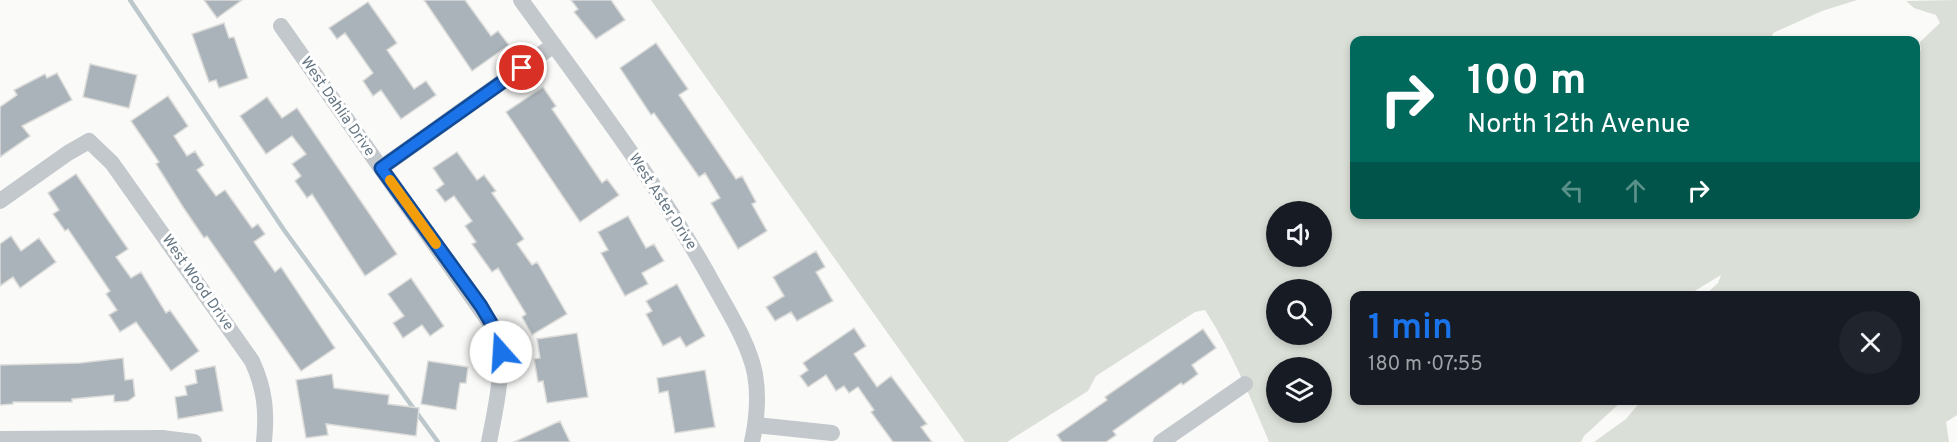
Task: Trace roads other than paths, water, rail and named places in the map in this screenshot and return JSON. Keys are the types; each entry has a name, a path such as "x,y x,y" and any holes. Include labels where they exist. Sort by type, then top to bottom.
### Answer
{"street":[{"name":"West Aster Drive","path":"521,0 677,221 725,306 742,339 754,372 758,406 752,442"},
{"name":"West Dahlia Drive","path":"280,26 497,333 501,352 501,376 489,442"},
{"path":"381,168 554,45"},
{"name":"West Wood Drive","path":"0,201 89,141 112,163 252,361 264,395 267,413 264,442"},
{"path":"1161,442 1245,384"},
{"path":"756,425 832,433"},
{"path":"0,439 162,438 194,442"}],"waterway":[{"path":"130,0 284,230 438,442"}]}
